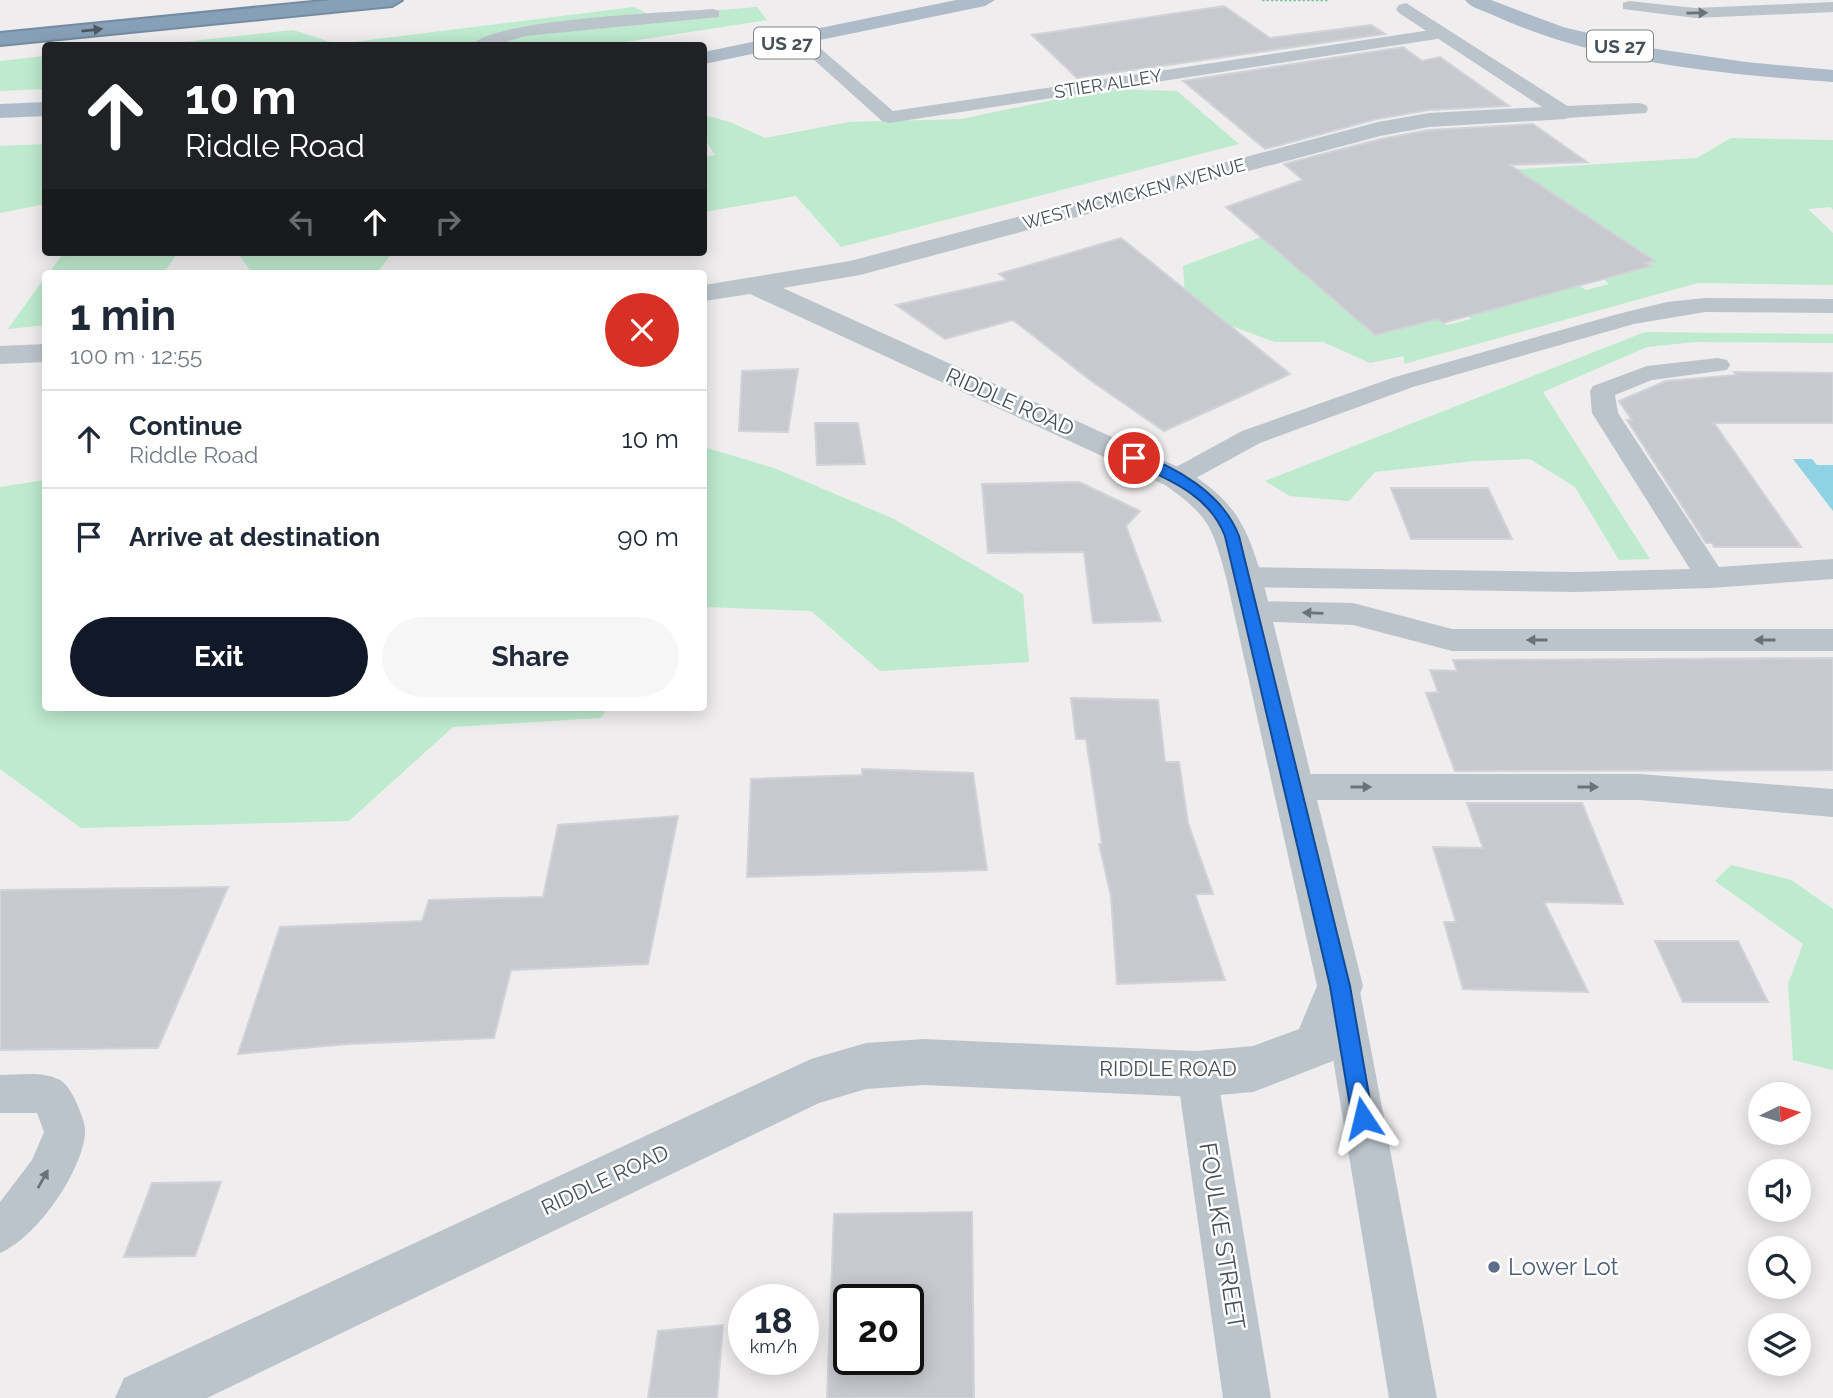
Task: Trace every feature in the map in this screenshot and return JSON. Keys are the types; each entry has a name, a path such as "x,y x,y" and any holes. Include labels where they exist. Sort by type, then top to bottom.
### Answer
{"highway":[{"path":"0,39 392,0"},
{"path":"0,22 82,11"}],"main road":[{"name":"US 27","path":"707,57 985,0"},
{"name":"US 27","path":"1475,0 1520,20 1646,52 1771,71 1833,76"},
{"path":"0,111 42,109"}],"street":[{"path":"1406,9 1566,112"},
{"name":"WEST MCMICKEN AVENUE","path":"707,293 851,269 1378,129 1429,120 1566,112"},
{"name":"RIDDLE ROAD","path":"144,1398 811,1082 866,1066 924,1062 1197,1074 1253,1069 1316,1045 1340,986 1244,578 1225,518 1212,501 1176,478 756,286"},
{"path":"0,355 42,354"}],"lane":[{"path":"1629,6 1695,13 1833,7"},
{"path":"486,42 525,31 713,14"},
{"name":"STIER ALLEY","path":"800,40 889,117 1444,33"},
{"path":"1566,112 1639,109"},
{"path":"1176,478 1251,437 1404,382 1588,329 1667,309 1705,305 1833,306"},
{"path":"1711,578 1605,413 1602,391 1647,373 1718,365"},
{"path":"1244,578 1576,582 1711,578 1833,569"},
{"path":"1251,611 1353,614 1452,640 1833,640"},
{"path":"1293,788 1640,787 1833,803"},
{"path":"1340,986 1413,1398"},
{"name":"FOULKE STREET","path":"1197,1074 1247,1398"},
{"path":"0,1094 47,1094 61,1111 65,1137 34,1195 15,1221 0,1231"}],"path":[{"path":"1262,0 1328,0"}],"green space":[{"path":"634,7 652,16 757,7 767,20 626,42 353,42"},
{"path":"293,30 331,42 183,42"},
{"path":"42,56 42,89 0,91 0,61"},
{"path":"1107,89 1177,91 1239,144 841,247 796,196 707,211 707,156 715,155 707,143 707,116 730,122 765,138 849,122 961,119"},
{"path":"1731,138 1833,140 1833,210 1830,207 1808,209 1833,233 1833,285 1698,283 1404,364 1404,356 1370,363 1323,342 1275,342 1186,309 1183,266 1315,217 1470,172 1697,158","holes":["1591,219 1654,261 1646,263 1650,266 1602,278 1609,284 1586,290 1578,284 1535,298 1524,290 1514,304 1464,312 1471,319 1447,325 1438,319 1375,335 1317,285"]},
{"path":"42,144 42,205 0,213 0,146"},
{"path":"61,256 175,256 166,270 51,270"},
{"path":"240,256 390,256 379,270 250,270"},
{"path":"42,281 42,325 8,329"},
{"path":"1645,332 1833,334 1833,343 1695,342 1647,347 1543,392 1650,559 1619,560 1575,487 1530,459 1474,461 1375,472 1349,501 1290,496 1265,481"},
{"path":"707,448 774,468 894,519 1023,594 1029,662 880,671 811,611 707,607"},
{"path":"42,480 42,711 606,711 600,718 453,727 349,821 81,828 0,769 0,487"},
{"path":"1731,865 1791,880 1833,909 1833,1070 1793,1060 1788,984 1803,944 1715,881"}],"water":[{"path":"1793,459 1812,459 1817,465 1833,465 1833,511"}],"building":[{"path":"1224,6 1270,38 1371,25 1385,34 1077,78 1032,35"},
{"path":"1403,47 1422,61 1440,57 1509,106 1429,110 1377,119 1265,149 1183,81"},
{"path":"1533,124 1587,162 1510,165 1655,261 1646,263 1651,266 1443,323 1438,319 1375,335 1226,207 1303,180 1284,164 1381,139 1429,130"},
{"path":"1121,238 1290,374 1164,431 1090,380 1013,320 945,339 896,305 1007,280 999,274"},
{"path":"798,369 788,432 739,431 742,371"},
{"path":"1734,372 1833,373 1833,423 1714,423 1801,547 1714,547 1712,543 1706,543 1627,420 1632,420 1619,401 1666,381 1736,375"},
{"path":"815,423 858,423 865,464 817,465"},
{"path":"1079,482 1140,511 1126,526 1161,621 1093,623 1084,552 988,553 982,484"},
{"path":"1391,488 1488,488 1512,539 1411,539"},
{"path":"1833,658 1833,770 1455,771 1426,693 1438,692 1430,670 1457,671 1453,660"},
{"path":"1071,698 1158,700 1165,762 1179,762 1188,823 1213,894 1195,894 1225,980 1117,984 1111,896 1099,844 1102,844 1086,739 1076,739"},
{"path":"862,769 973,773 987,870 747,877 751,779 862,775"},
{"path":"1467,803 1582,803 1623,904 1544,902 1588,992 1463,989 1444,922 1456,922 1433,847 1483,848"},
{"path":"678,816 648,964 511,970 494,1038 348,1044 238,1054 280,927 422,921 429,900 543,897 558,825"},
{"path":"228,887 158,1048 0,1050 0,890"},
{"path":"1655,941 1738,941 1768,1002 1683,1002"},
{"path":"221,1182 195,1256 124,1257 152,1183"},
{"path":"972,1212 974,1398 827,1398 834,1214"},
{"path":"723,1325 717,1398 648,1398 658,1331"}],"place":[{"name":"Lower Lot","path":"1494,1267"}],"route":[{"path":"1134,458 1176,478 1212,501 1225,518 1232,536 1340,986 1363,1118"}]}
